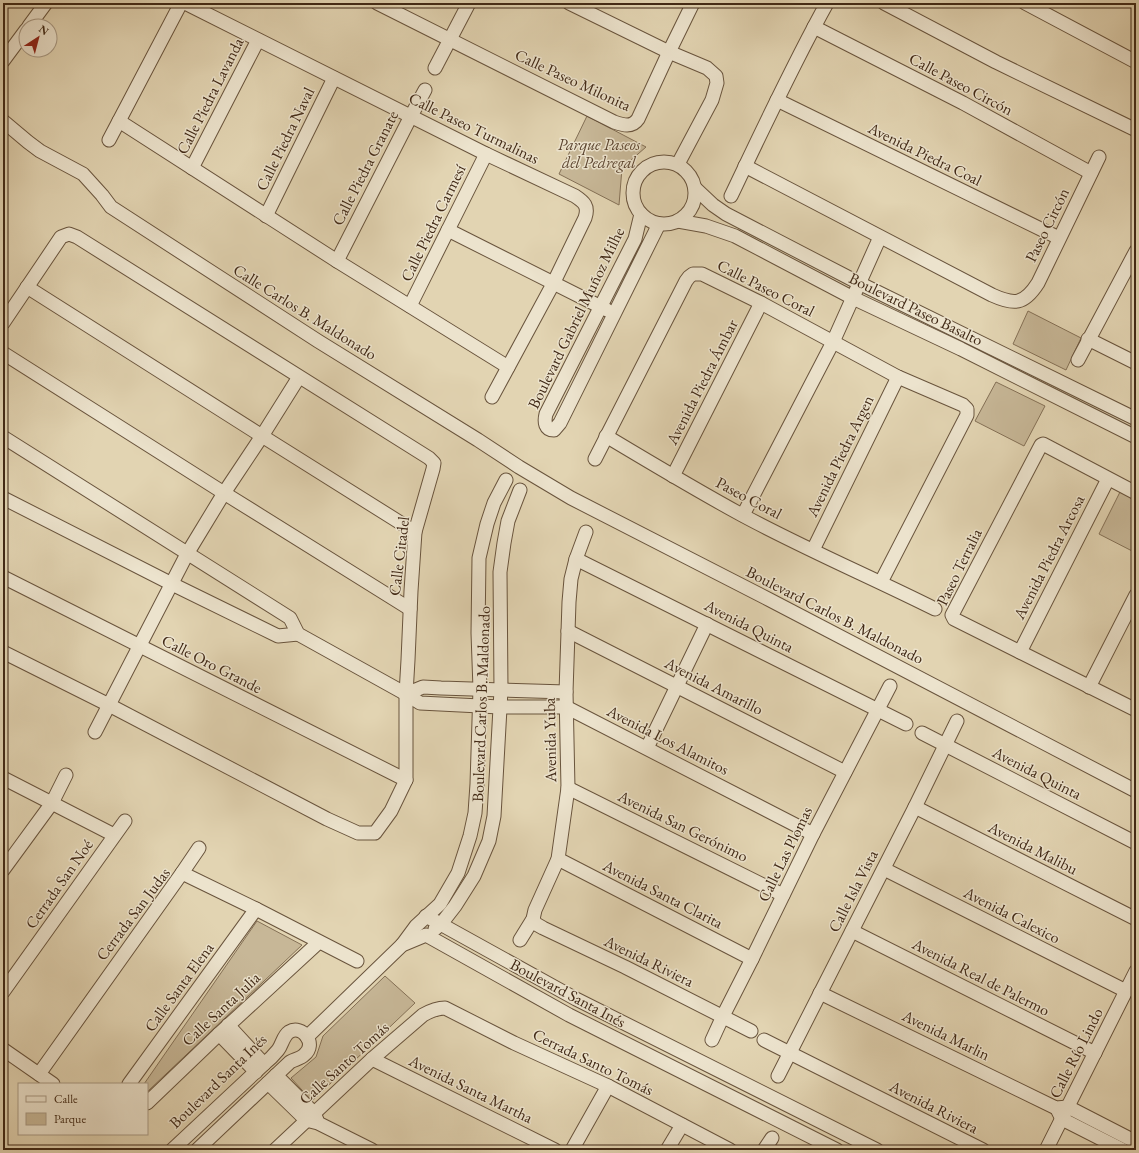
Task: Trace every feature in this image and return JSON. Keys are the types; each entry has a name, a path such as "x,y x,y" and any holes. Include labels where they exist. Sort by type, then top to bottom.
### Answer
{"street":[{"path":"35,18 46,3"},
{"path":"109,140 181,3"},
{"name":"Calle Paseo Turmalinas","path":"185,3 486,154 575,196 585,204 587,212 585,218 553,284 492,397"},
{"name":"Calle Paseo Milonita","path":"377,3 614,122 626,126 632,125 638,119 693,3"},
{"path":"435,68 469,3"},
{"path":"569,3 669,52 707,68 716,76 717,84 712,100 678,164 686,170 696,189 696,198 692,208 686,216 669,224 659,224 649,220 641,214"},
{"path":"731,196 776,100 828,3"},
{"path":"884,3 996,62 1136,130"},
{"path":"1025,3 1136,62"},
{"name":"Calle Paseo Circón","path":"814,27 963,103 1091,173"},
{"name":"Calle Piedra Lavanda","path":"192,168 258,40"},
{"path":"3,61 18,41"},
{"name":"Calle Piedra Naval","path":"266,216 334,78"},
{"name":"Calle Piedra Granate","path":"337,261 410,116 425,90"},
{"name":"Avenida Piedra Coal","path":"776,100 1059,238"},
{"name":"Calle Carlos B. Maldonado","path":"3,121 40,151 83,174 111,207 318,341 519,467"},
{"path":"119,121 337,261 508,367"},
{"name":"Calle Piedra Carmesí","path":"410,306 486,154"},
{"name":"Paseo Circón","path":"880,237 992,295 1008,301 1018,302 1027,297 1035,287 1099,157"},
{"name":"Boulevard Gabriel Muñoz Milhe","path":"659,224 560,422 554,430 547,428 545,422 546,414 635,239 641,214 635,205 633,194 634,184 639,174 656,162 678,164"},
{"path":"743,515 833,342 880,237 745,166"},
{"name":"Boulevard Paseo Basalto","path":"696,189 726,214 859,282 1136,419"},
{"name":"Boulevard Paseo Basalto","path":"678,221 706,226 735,236 853,298 961,349 1136,437"},
{"path":"448,230 553,284 615,313"},
{"path":"3,323 61,237 69,234 84,241 300,377 224,493 188,554 95,732"},
{"path":"1078,360 1088,339 1131,273 1136,251"},
{"name":"Calle Paseo Coral","path":"595,459 686,281 691,275 698,273 702,274 761,303 898,377 963,405 967,409 968,416 881,582"},
{"path":"27,287 416,532"},
{"name":"Avenida Piedra Ámbar","path":"674,476 761,303"},
{"path":"1088,339 1136,363"},
{"path":"3,353 410,609"},
{"name":"Calle Citadel","path":"109,706 316,813 358,833 376,833 390,811 406,780 406,694 410,609 416,532 434,463 429,458 300,377"},
{"name":"Avenida Piedra Argen","path":"813,550 898,377"},
{"name":"Paseo Coral","path":"606,436 743,515 935,609"},
{"path":"3,438 290,618 298,634 278,636 3,498"},
{"name":"Paseo Terralia","path":"1136,493 1041,444 952,615 954,619 1136,710"},
{"name":"Boulevard Carlos B. Maldonado","path":"519,467 571,498 1136,791"},
{"name":"Avenida Piedra Arcosa","path":"1020,652 1108,478"},
{"name":"Boulevard Carlos B. Maldonado","path":"421,931 426,916 440,904 458,872 470,836 475,813 480,690 478,633 480,558 487,524 506,480"},
{"name":"Boulevard Carlos B. Maldonado","path":"421,931 441,924 455,906 474,876 489,841 494,816 497,786 501,690 500,572 508,522 520,490"},
{"name":"Avenida Yuba","path":"520,940 533,920 535,910 558,859 568,788 566,692 569,602 571,579 576,559 586,532"},
{"name":"Avenida Quinta","path":"576,559 906,724"},
{"name":"Calle Oro Grande","path":"3,577 406,780"},
{"path":"1089,687 1136,595"},
{"path":"647,748 707,624"},
{"name":"Avenida Amarillo","path":"568,631 845,772"},
{"name":"Avenida Los Alamitos","path":"298,634 420,703 500,707 566,707 813,834"},
{"path":"3,652 109,706"},
{"name":"Calle Las Plomas","path":"712,1040 813,834 890,686"},
{"path":"406,694 423,687 566,692"},
{"name":"Calle Isla Vista","path":"778,1076 884,869 957,721"},
{"name":"Avenida Quinta","path":"922,733 1136,843"},
{"path":"3,870 52,803 66,775"},
{"name":"Cerrada San Noé","path":"3,778 114,835"},
{"name":"Avenida San Gerónimo","path":"568,788 783,895"},
{"name":"Avenida Malibu","path":"915,807 1136,919"},
{"name":"Cerrada San Noé","path":"3,992 125,821"},
{"path":"182,873 199,848"},
{"name":"Avenida Santa Clarita","path":"558,859 752,959"},
{"name":"Avenida Calexico","path":"884,869 1126,991"},
{"name":"Cerrada San Judas","path":"39,1074 182,873 357,961"},
{"name":"Calle Santa Elena","path":"130,1083 256,909"},
{"name":"Boulevard Santa Inés","path":"426,916 576,999 877,1150"},
{"name":"Avenida Riviera","path":"533,920 536,924 543,928 625,967 751,1031"},
{"path":"197,1150 290,1062 305,1055 309,1050 310,1044 307,1037 402,945 421,931"},
{"name":"Boulevard Santa Inés","path":"421,931 569,1015 837,1150"},
{"name":"Avenida Real de Palermo","path":"852,931 1095,1053"},
{"name":"Calle Santa Julia","path":"148,1102 223,1029 319,942"},
{"name":"Calle Río Lindo","path":"1046,1150 1062,1111 1095,1053 1136,971"},
{"name":"Avenida Marlin","path":"820,993 1062,1111 1128,1145"},
{"name":"Calle Santo Tomás","path":"275,1150 313,1119 372,1059 423,1015 440,1008"},
{"name":"Cerrada Santo Tomás","path":"440,1008 445,1008 514,1043 608,1086 730,1150"},
{"path":"223,1029 260,1068"},
{"name":"Boulevard Santa Inés","path":"172,1150 278,1050 290,1031 296,1030 307,1037"},
{"name":"Avenida Riviera","path":"764,1040 983,1150"},
{"path":"4,1050 52,1083"},
{"name":"Avenida Santa Martha","path":"372,1059 555,1150"},
{"path":"272,1079 313,1119 372,1150"},
{"path":"572,1150 608,1086"},
{"path":"667,1150 682,1125"},
{"path":"764,1150 772,1138"}],"green space":[{"name":"Parque Paseos del Pedregal","path":"587,116 646,147 622,168 619,205 559,174"},
{"path":"1028,311 1081,338 1066,370 1013,344"},
{"path":"996,382 1045,406 1024,446 975,421"},
{"path":"1120,492 1136,500 1136,553 1099,534"},
{"path":"257,921 302,945 148,1091 148,1083 145,1083"},
{"path":"385,976 415,1003 312,1101 291,1078 316,1057 323,1036"}]}
